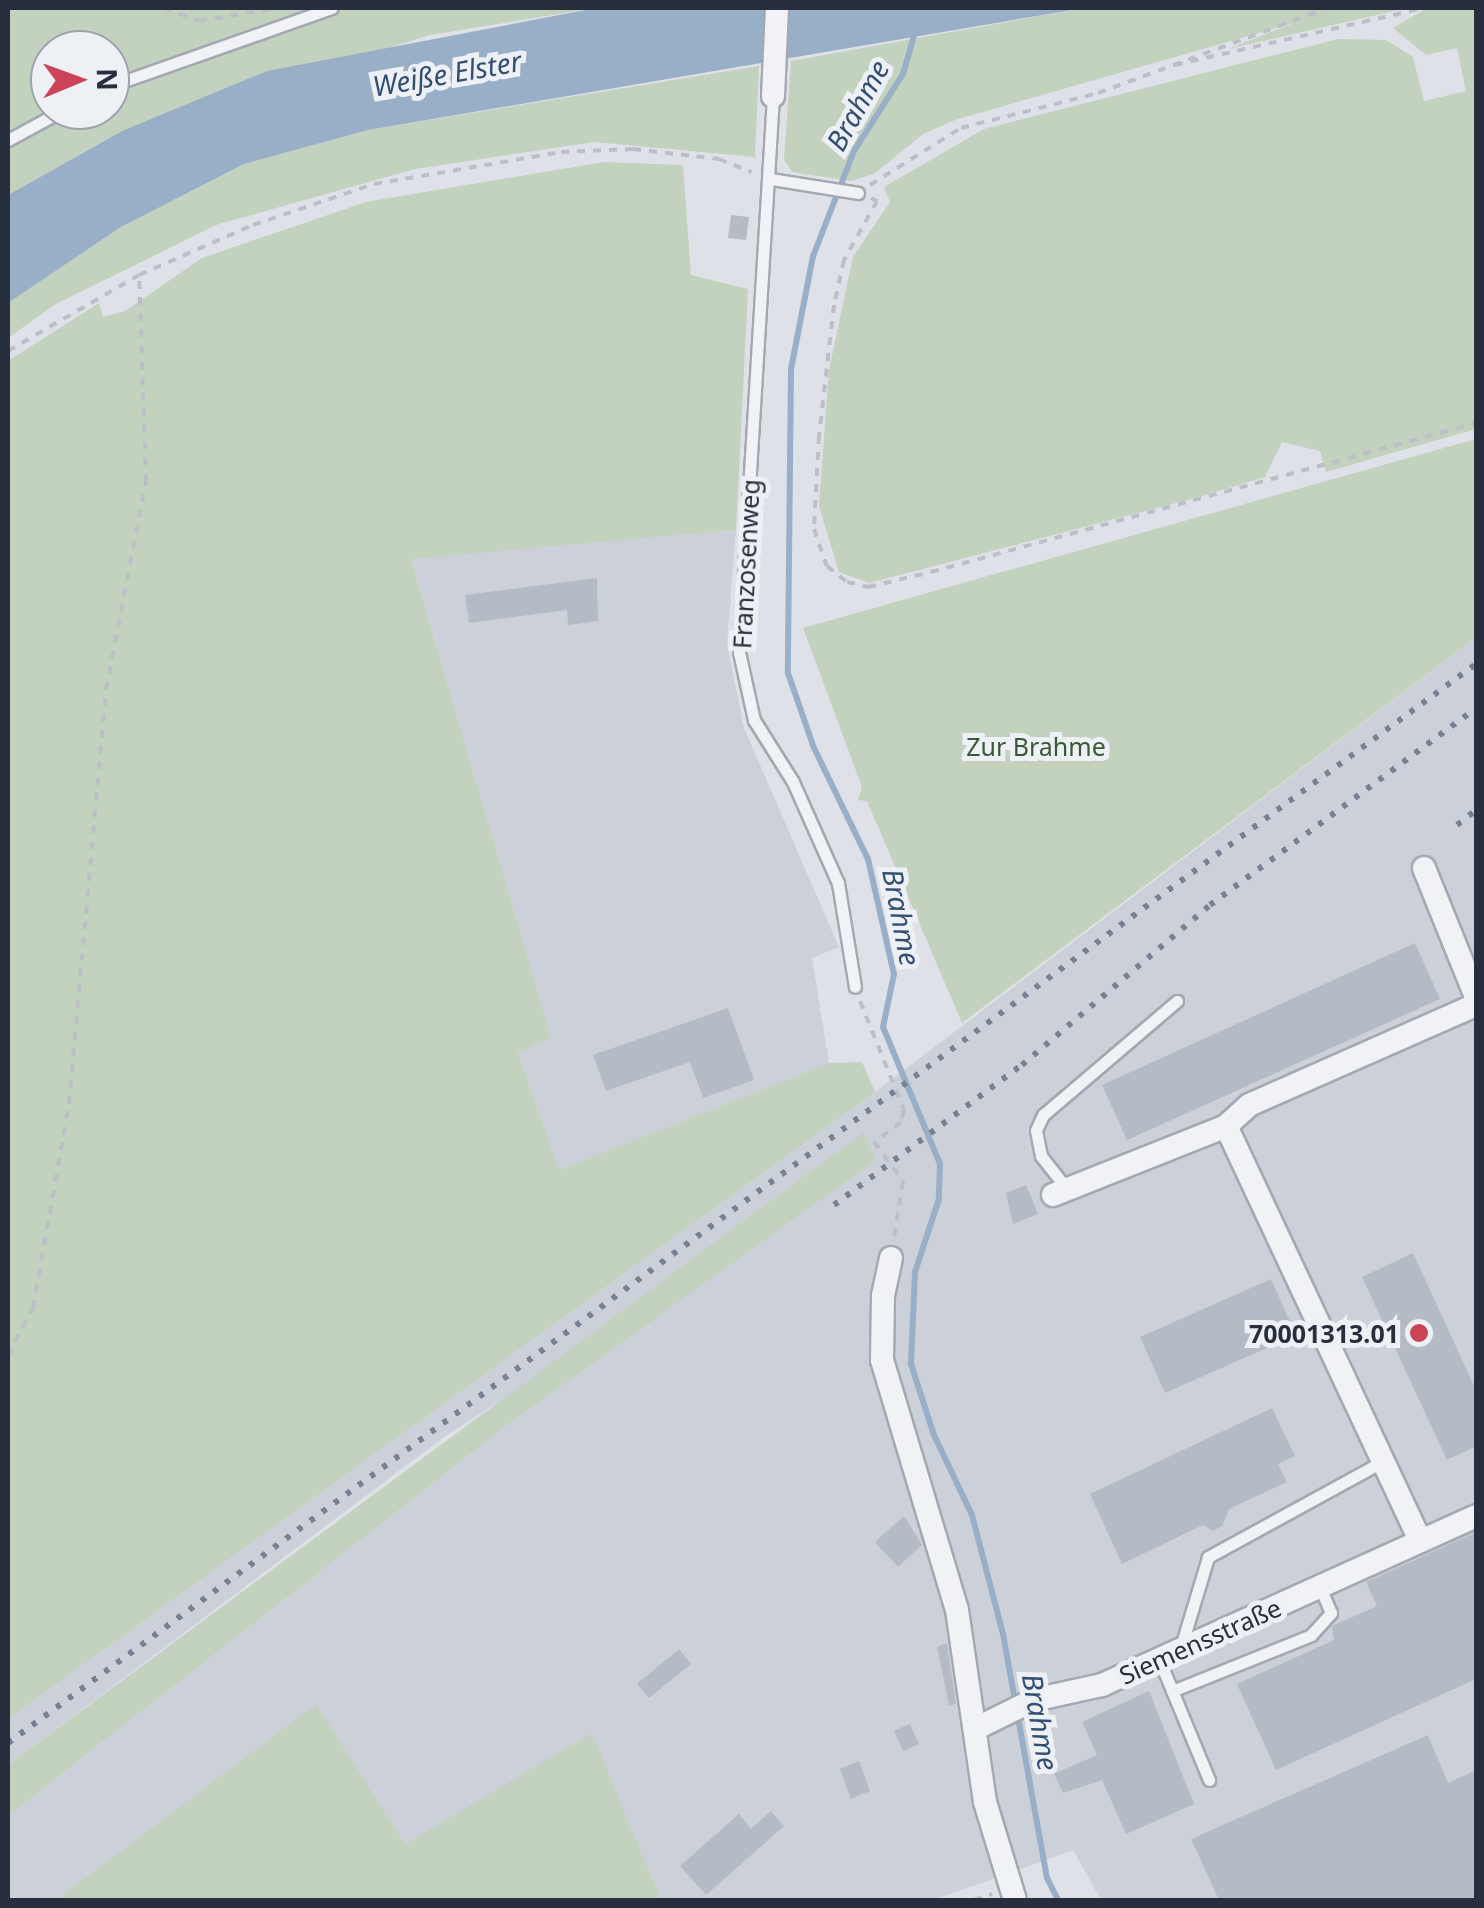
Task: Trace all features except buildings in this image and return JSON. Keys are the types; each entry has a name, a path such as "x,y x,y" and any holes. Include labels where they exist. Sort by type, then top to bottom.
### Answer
{"street":[{"path":"774,96 777,8"},
{"path":"1424,868 1476,997"},
{"path":"1060,1192 1226,1126 1249,1105 1476,1005"},
{"path":"1226,1126 1420,1542"},
{"path":"892,1258 883,1296 882,1360 957,1610 983,1724 985,1802 1013,1894"},
{"name":"Siemensstraße","path":"983,1724 1034,1700 1102,1685 1476,1516"}],"lane":[{"path":"130,79 332,8"},
{"name":"Franzosenweg","path":"774,96 739,652 754,720 793,782 838,884 855,987"},
{"path":"8,140 30,128"},
{"path":"770,179 816,191 858,193"},
{"path":"1060,1192 1041,1156 1036,1130 1042,1115 1177,1001"},
{"path":"1208,1780 1172,1691 1170,1654 1208,1557 1383,1461"},
{"path":"1172,1691 1311,1635 1331,1613 1320,1587"}],"path":[{"path":"164,8 199,21 283,8"},
{"path":"858,193 961,128 1098,93 1328,8"},
{"path":"1157,69 1424,8"},
{"path":"8,351 139,275 253,225 374,184 489,163 633,149 719,158 770,179"},
{"path":"858,193 877,200 844,260 834,306 814,529 827,566 847,582 868,586 931,572 1476,422"},
{"path":"8,1356 33,1308 69,1104 106,690 146,481 139,275"},
{"path":"855,987 904,1110 901,1122 874,1142 903,1181 892,1258"}],"shaded area":[{"path":"736,530 727,644 744,728 839,947 812,958 829,1063 559,1170 518,1053 551,1037 411,558"},
{"path":"1476,637 1476,1900 1101,1900 1073,1850 934,1900 661,1900 592,1734 405,1844 316,1705 56,1900 8,1900 8,1816 510,1423 875,1160 444,1437 8,1765 8,1719 875,1092"}],"green space":[{"path":"8,8 596,8 430,35 130,129 130,30 30,30 30,130 125,130 8,195"},
{"path":"1084,8 1407,8 1228,49 1297,22 955,120 923,134 874,174 851,181 792,172 784,160 791,61"},
{"path":"1427,8 1476,8 1476,429 1326,472 1320,451 1282,442 1265,477 1195,498 869,583 839,572 819,506 829,370 853,257 890,202 884,187 984,129 1338,39 1386,40 1413,57 1424,101 1466,91 1457,48 1426,55 1393,28"},
{"path":"759,66 755,157 594,142 415,169 216,225 54,305 8,338 8,303 121,227 244,164 368,130"},
{"path":"604,162 683,165 691,275 748,289 736,530 411,559 551,1037 518,1053 559,1170 829,1063 862,1062 875,1092 8,1719 8,361 99,303 103,317 125,311 202,258 366,202"},
{"name":"Zur Brahme","path":"1476,439 1476,637 962,1023 867,801 858,800 862,787 803,628"},
{"path":"864,1132 876,1160 510,1423 8,1816 8,1765"},
{"path":"316,1704 405,1844 592,1733 661,1900 56,1900"}],"water":[{"name":"Weiße Elster","path":"596,8 1084,8 368,130 244,164 121,227 8,303 8,195 122,131 267,71"}],"waterway":[{"name":"Brahme","path":"915,32 903,74 854,151 813,256 791,369 788,673 814,748 868,859 894,974 883,1027 940,1164 939,1199 915,1272 911,1364 934,1435 972,1515 1003,1634 1047,1878 1058,1900"}],"railway":[{"path":"8,1743 1476,664"},
{"path":"834,1205 1022,1065 1210,905 1476,708"},
{"path":"1457,825 1476,810"}],"place":[{"name":"70001313.01","path":"1419,1333"}]}
